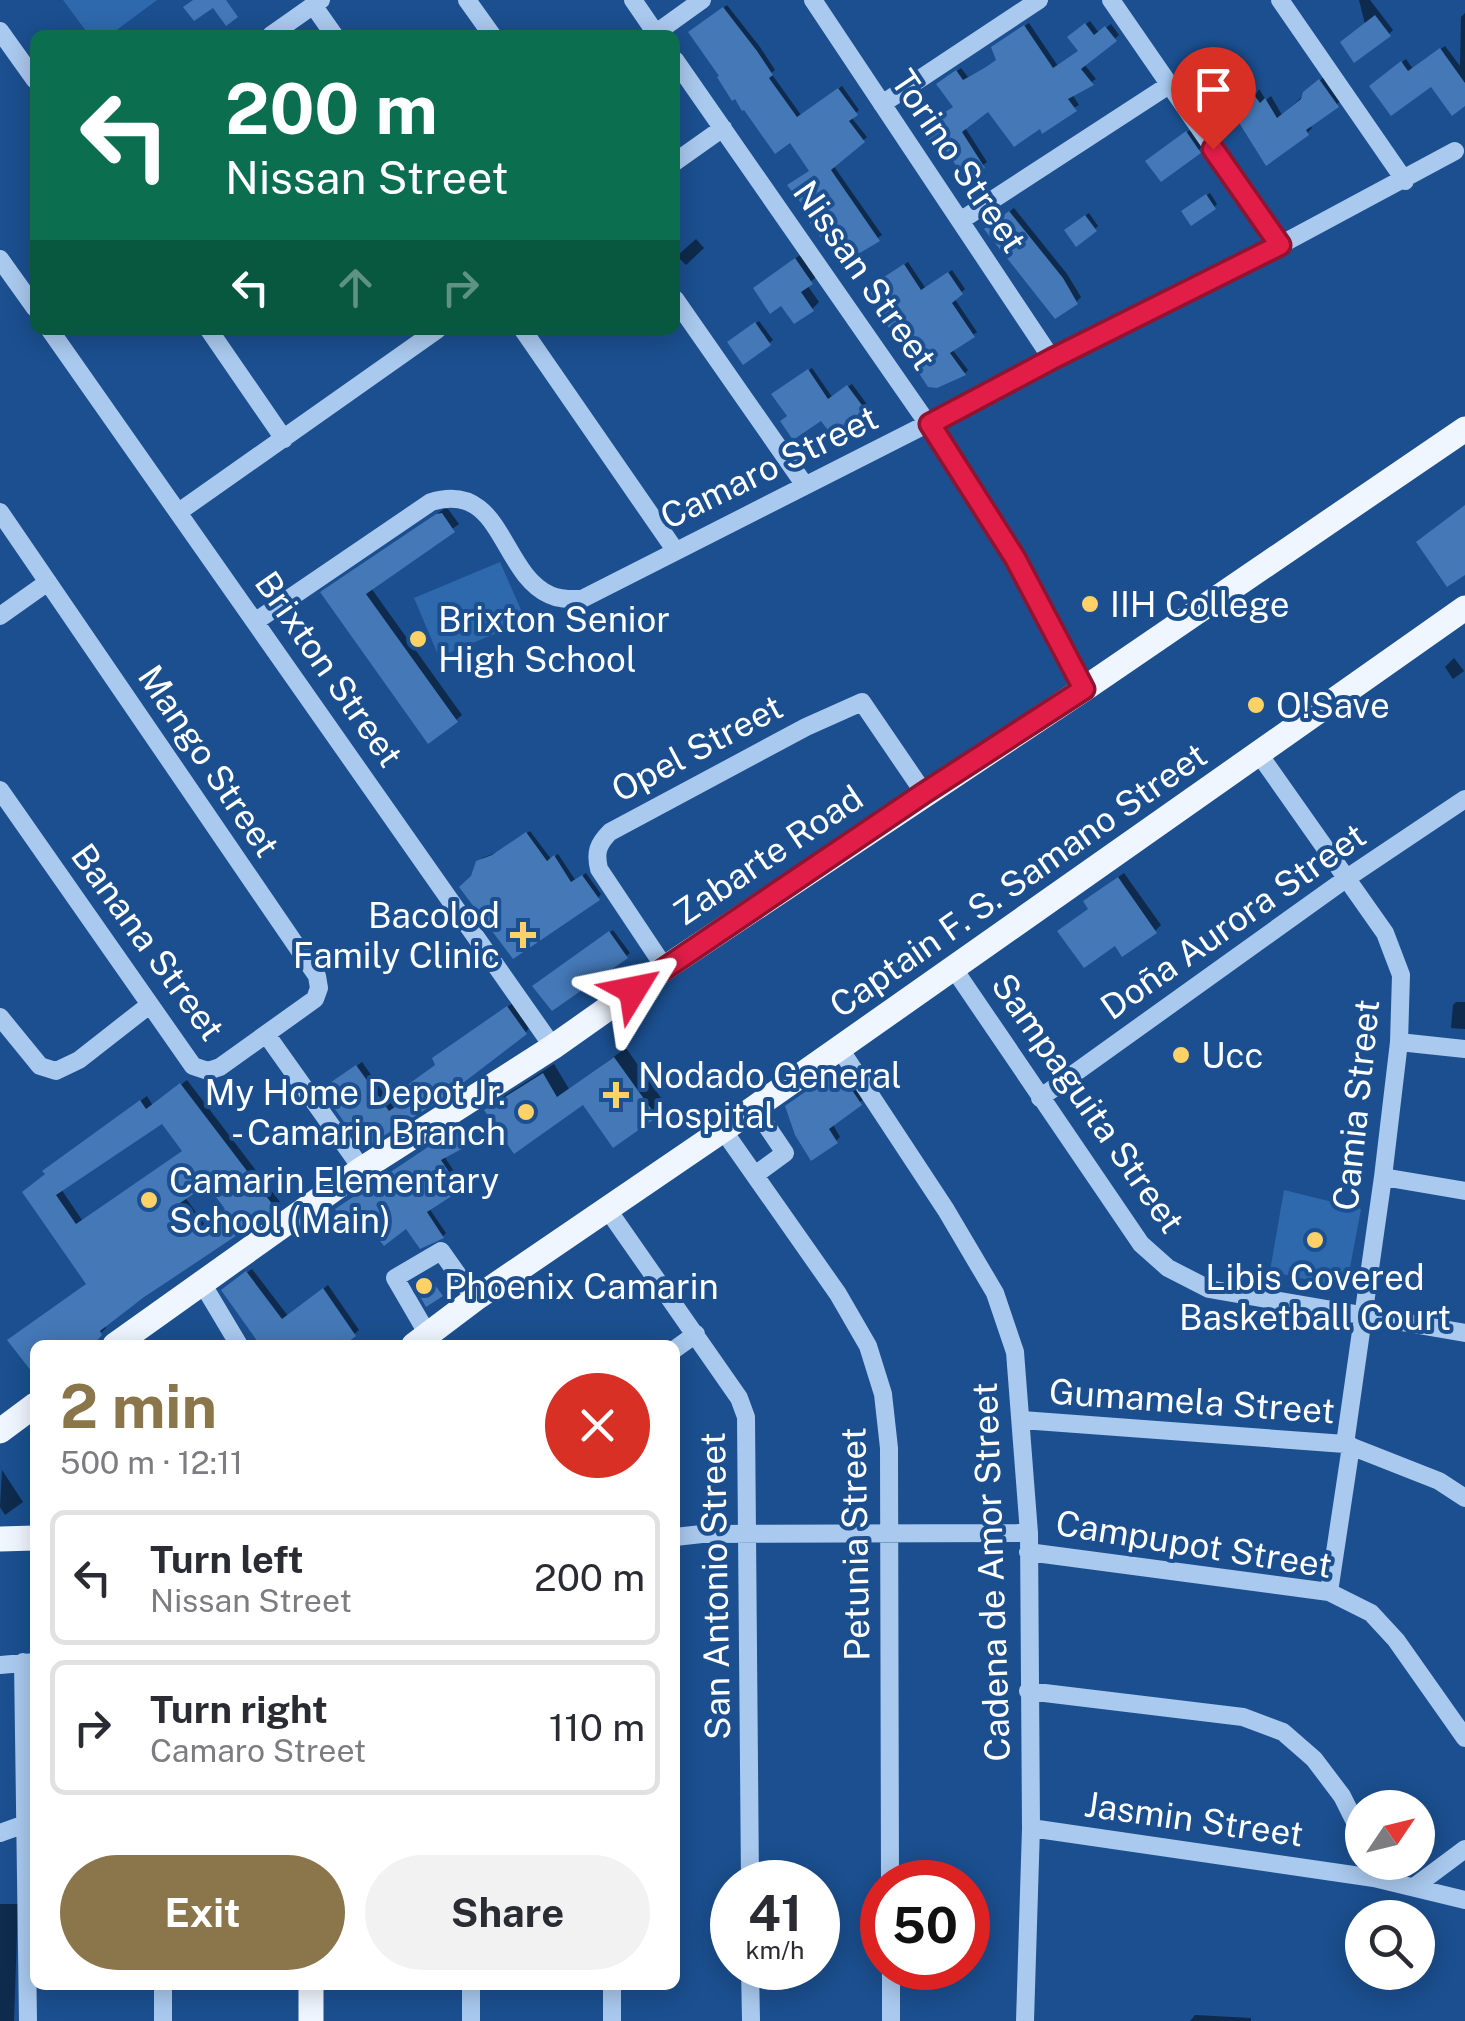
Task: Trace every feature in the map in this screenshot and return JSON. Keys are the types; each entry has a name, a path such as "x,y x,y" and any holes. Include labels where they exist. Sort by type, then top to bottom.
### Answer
{"main road":[{"name":"Zabarte Road","path":"122,1340 362,1169 553,1046 1465,429"},
{"name":"Captain F. S. Samano Street","path":"421,1339 608,1210 731,1140 840,1049 1465,608"},
{"path":"2,1423 30,1408"},
{"path":"0,1539 30,1538"},
{"path":"311,1990 311,2021"}],"street":[{"path":"467,0 488,30"},
{"path":"633,0 654,30"},
{"path":"662,30 702,0"},
{"name":"Torino Street","path":"812,0 1052,359"},
{"path":"882,104 1039,0"},
{"path":"1110,0 1280,245"},
{"path":"1280,0 1405,181"},
{"path":"278,30 317,3 331,30"},
{"path":"0,31 30,73"},
{"name":"Nissan Street","path":"680,67 930,424 1015,558 1084,689"},
{"path":"960,221 1168,85"},
{"path":"680,158 723,128"},
{"name":"Camaro Street","path":"256,621 431,502 448,497 466,499 484,512 532,582 561,599 582,599 1405,181 1455,151"},
{"path":"0,259 30,301"},
{"path":"680,306 804,484"},
{"name":"Brixton Street","path":"54,335 553,1046"},
{"path":"212,335 284,439"},
{"path":"180,512 430,335"},
{"path":"526,335 675,550"},
{"name":"Mango Street","path":"0,512 317,976 318,992 312,1002 266,1034"},
{"path":"0,616 48,582"},
{"name":"Opel Street","path":"664,968 600,868 596,857 598,843 610,832 806,727 862,702 924,793"},
{"name":"Camia Street","path":"1258,754 1392,944 1400,965 1399,1042 1329,1592"},
{"name":"Banana Street","path":"0,790 190,1062 200,1070 220,1067 266,1034"},
{"name":"Doña Aurora Street","path":"1040,1098 1346,878 1465,799"},
{"name":"Sampaguita Street","path":"954,969 1141,1244 1168,1268 1209,1290 1465,1333"},
{"path":"0,1017 40,1066 56,1071 79,1060 148,1006"},
{"path":"266,1034 362,1169"},
{"path":"1399,1042 1465,1049"},
{"name":"Cadena de Amor Street","path":"840,1049 946,1210 995,1294 1015,1352 1028,1542 1031,1828 1025,2021"},
{"path":"756,1175 785,1154 761,1118"},
{"name":"Petunia Street","path":"731,1140 838,1294 868,1346 883,1394 889,1448 890,1860"},
{"path":"1383,1176 1465,1191"},
{"name":"San Antonio Street","path":"608,1210 739,1398 746,1417 750,1860"},
{"path":"421,1339 395,1278 441,1251 474,1299"},
{"path":"202,1283 236,1340"},
{"path":"680,1346 696,1334"},
{"name":"Gumamela Street","path":"1022,1420 1348,1445 1439,1482 1465,1498"},
{"name":"Campupot Street","path":"680,1538 749,1534 1028,1542 1329,1592 1371,1614 1396,1640 1465,1738"},
{"path":"0,1665 29,1662 25,1824 28,2021"},
{"path":"1028,1691 1243,1717 1283,1732 1314,1759 1345,1802"},
{"path":"0,1833 25,1824"},
{"name":"Jasmin Street","path":"1031,1828 1345,1867"},
{"path":"1414,1886 1465,1849"},
{"name":"Jasmin Street","path":"1399,1880 1465,1900"},
{"path":"163,1990 164,2021"},
{"path":"471,1990 471,2021"},
{"path":"612,1990 612,2021"},
{"path":"750,1990 750,2021"},
{"path":"891,1990 891,2021"}],"shaded area":[{"path":"63,0 157,0 117,30 85,30"},
{"path":"500,562 526,621 439,657 414,598"},
{"name":"Libis Covered Basketball Court","path":"1284,1190 1361,1209 1346,1289 1270,1271"}],"building":[{"path":"193,0 226,0 238,17 226,26 213,8 194,21 183,7"},
{"path":"723,7 757,51 773,75 769,78 797,117 838,88 858,115 849,121 865,142 831,170 880,241 843,263 826,236 822,239 804,215 808,212 787,185 809,171 790,143 775,154 744,110 735,99 732,101 688,32"},
{"path":"1375,15 1391,36 1354,63 1340,42"},
{"path":"1085,23 1094,35 1105,26 1117,41 1081,69 1094,85 1068,99 1077,111 1014,147 988,112 962,132 985,168 966,181 942,144 935,150 921,128 953,107 936,84 956,70 963,80 986,67 996,60 991,47 1024,25 1053,68 1078,51 1067,37"},
{"path":"1440,48 1465,83 1465,106 1452,116 1431,87 1391,116 1369,86 1401,61 1408,71"},
{"path":"1319,79 1339,107 1266,166 1238,121 1252,92 1260,103 1265,98 1277,118"},
{"path":"1186,131 1201,153 1161,182 1145,161"},
{"path":"1206,194 1216,209 1191,226 1181,211"},
{"path":"1009,211 1063,278 1078,304 1055,319 984,229"},
{"path":"1085,215 1097,231 1076,247 1064,230"},
{"path":"795,258 813,284 801,292 814,311 794,324 781,306 770,314 753,288"},
{"path":"904,264 921,290 948,272 963,294 952,303 975,337 950,353 966,375 937,388 928,387 864,290"},
{"path":"755,322 771,345 743,365 727,342"},
{"path":"808,369 828,399 847,385 867,412 834,438 821,421 793,440 780,421 787,416 771,394"},
{"path":"1465,505 1465,575 1447,587 1416,542"},
{"path":"442,513 455,532 366,594 458,722 428,744 320,592"},
{"path":"526,832 547,861 554,855 571,882 582,875 600,900 513,959 459,887 471,876 476,861"},
{"path":"1118,877 1157,933 1122,957 1115,946 1084,968 1057,931 1088,909 1083,901"},
{"path":"609,931 628,958 552,1011 532,986"},
{"path":"507,1006 527,1034 442,1099 363,1149 321,1089 356,1065 389,1111 413,1095 406,1086 435,1065 432,1058"},
{"path":"614,1057 657,1117 613,1148 583,1105 514,1154 484,1110 543,1073 557,1097"},
{"path":"838,1069 862,1105 829,1129 838,1143 811,1161 795,1135 785,1106"},
{"name":"Camarin Elementary School (Main)","path":"180,1083 276,1209 143,1298 100,1331 98,1340 30,1340 30,1370 7,1340 86,1284 22,1192 45,1174 42,1171 140,1100 146,1109","holes":["162,1124 182,1151 76,1224 56,1195","207,1185 225,1209 198,1229 180,1203"]},
{"path":"458,1127 469,1145 441,1160 461,1190 427,1212 444,1238 420,1249 406,1229 384,1246 362,1218 350,1228 335,1209"},
{"path":"246,1271 282,1319 323,1288 356,1336 351,1340 256,1340 221,1290"},
{"name":"Phoenix Camarin","path":"427,1274 443,1296 426,1307 412,1282"}],"place":[{"name":"IIH College","path":"1090,604"},
{"name":"Brixton Senior High School","path":"418,639"},
{"name":"O!Save","path":"1256,705"},
{"name":"Bacolod Family Clinic","path":"523,935"},
{"name":"Ucc","path":"1181,1055"},
{"name":"Nodado General Hospital","path":"616,1095"},
{"name":"My Home Depot Jr. - Camarin Branch","path":"526,1112"},
{"name":"Camarin Elementary School (Main)","path":"149,1200"},
{"name":"Libis Covered Basketball Court","path":"1315,1240"},
{"name":"Phoenix Camarin","path":"424,1286"}],"route":[{"path":"633,990 1084,689 1015,558 930,424 1280,245 1213,149"}]}
